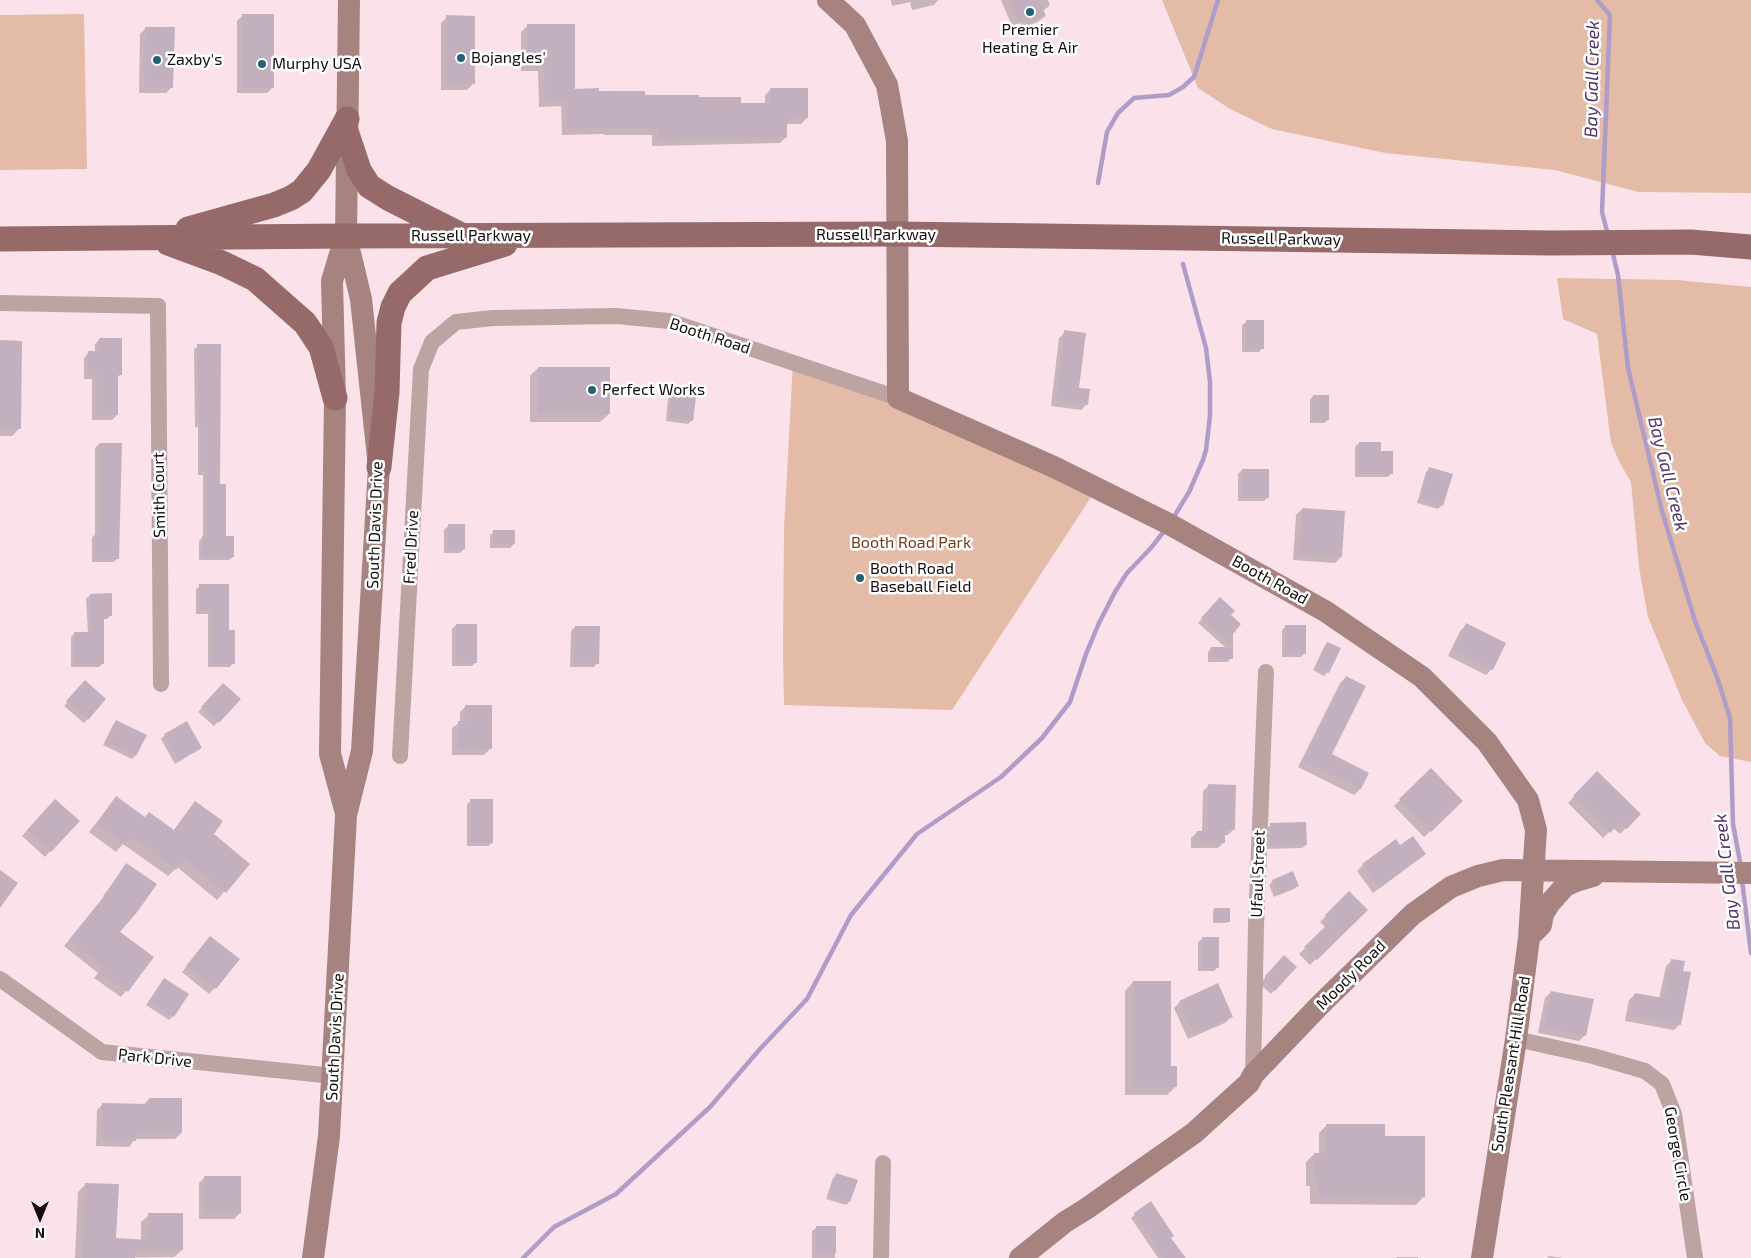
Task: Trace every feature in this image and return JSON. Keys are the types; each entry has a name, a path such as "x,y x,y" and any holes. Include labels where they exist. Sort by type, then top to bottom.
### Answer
{"main road":[{"path":"347,127 359,170 369,186 388,198 464,236"},
{"path":"154,238 274,205 291,198 302,191 319,170 347,127"},
{"name":"Russell Parkway","path":"0,239 896,234 1551,243 1691,242 1751,247"},
{"path":"379,467 387,392 389,323 400,293 427,268 533,236"},
{"path":"154,238 222,263 256,279 306,323 321,347 334,398"}],"street":[{"name":"South Davis Drive","path":"313,1258 329,1136 346,815 362,751 379,467 361,299 346,236 349,0"},
{"path":"828,0 855,25 887,85 896,142 898,398"},
{"name":"South Davis Drive","path":"346,236 332,281 334,398 330,754 346,815"},
{"name":"Smith Court","path":"0,303 158,306 161,684"},
{"name":"Booth Road","path":"432,342 456,322 493,318 616,316 669,321 898,398 1054,467 1170,524 1325,611 1422,677 1487,742 1528,800 1536,830 1535,869"},
{"name":"Fred Drive","path":"400,756 421,368 432,342"},
{"name":"Ufaul Street","path":"1253,1075 1256,926 1266,672"},
{"name":"South Pleasant Hill Road","path":"1482,1258 1516,1040 1529,938 1535,869"},
{"name":"Moody Road","path":"1020,1258 1065,1222 1194,1133 1248,1083 1253,1075 1319,1006 1413,914 1452,887 1478,876 1503,870 1751,873"},
{"path":"1529,938 1540,925 1543,914 1549,904 1565,886 1576,880 1616,871"},
{"name":"Park Drive","path":"0,979 102,1052 333,1076"},
{"name":"George Circle","path":"1516,1040 1594,1056 1644,1071 1662,1084 1674,1114 1694,1258"},
{"path":"881,1258 883,1163"}],"green space":[{"path":"1162,0 1751,0 1751,193 1638,192 1555,170 1385,153 1272,129 1230,109 1198,88"},
{"path":"84,14 87,169 0,170 0,15"},
{"path":"1557,278 1677,280 1751,287 1751,762 1720,756 1705,743 1682,700 1648,617 1639,567 1631,482 1611,443 1597,334 1563,319"},
{"name":"Booth Road Park","path":"793,363 1097,488 952,710 784,705 784,529"}],"building":[{"name":"Premier Heating & Air","path":"1009,0 1039,0 1046,16 1028,24 1026,18 1018,21"},
{"path":"242,14 274,14 274,88 242,88"},
{"path":"446,15 475,16 475,84 446,84"},
{"path":"527,24 575,24 575,89 599,88 599,91 645,91 645,95 741,97 741,103 770,103 770,88 808,88 808,118 787,118 787,138 658,140 658,129 567,129 566,100 545,101 544,66 527,66"},
{"path":"145,27 175,27 173,88 144,87"},
{"path":"1246,320 1264,320 1264,349 1246,349"},
{"path":"1064,330 1086,333 1079,388 1090,389 1088,405 1056,401"},
{"path":"99,338 122,338 122,375 118,375 118,415 97,415 97,375 88,375 88,351 99,351"},
{"path":"0,340 22,341 21,429 0,428"},
{"path":"197,344 221,344 220,484 226,484 226,536 234,536 234,557 202,557 202,536 206,536 206,472 201,472"},
{"path":"538,367 610,367 610,414 538,414"},
{"path":"672,394 696,397 693,421 669,418"},
{"path":"1313,395 1329,395 1329,420 1313,420"},
{"path":"1359,442 1381,442 1381,451 1393,451 1393,474 1359,474"},
{"path":"99,443 122,443 119,559 95,559 95,533 99,533"},
{"path":"1429,467 1453,474 1443,506 1420,499"},
{"path":"1242,469 1269,469 1269,498 1242,498"},
{"path":"1302,508 1345,511 1342,557 1299,555"},
{"path":"448,524 465,524 465,549 448,549"},
{"path":"493,530 515,530 515,544 493,544"},
{"path":"199,584 229,584 229,630 235,630 235,664 211,664 211,611 199,611"},
{"path":"112,593 112,616 104,616 104,664 74,664 74,632 91,632 90,594"},
{"path":"1220,597 1235,611 1231,615 1241,624 1233,634 1233,659 1211,659 1211,647 1232,647 1201,618"},
{"path":"1466,623 1506,643 1493,670 1453,650"},
{"path":"456,624 477,624 477,663 456,663"},
{"path":"1285,625 1306,625 1306,654 1285,654"},
{"path":"575,626 600,626 599,664 573,663"},
{"path":"1327,642 1341,648 1329,673 1316,667"},
{"path":"1346,676 1366,686 1332,754 1369,773 1361,789 1303,761"},
{"path":"85,680 106,699 88,720 66,701"},
{"path":"223,683 241,699 219,723 201,707"},
{"path":"465,705 492,705 492,749 458,749 458,721 465,721"},
{"path":"116,720 147,735 136,756 106,741"},
{"path":"187,721 202,748 179,761 164,734"},
{"path":"1431,768 1463,801 1431,832 1399,799"},
{"path":"1597,771 1641,814 1627,829 1620,822 1610,833 1573,796"},
{"path":"1208,784 1236,785 1235,830 1225,830 1225,843 1197,842 1197,831 1208,831"},
{"path":"116,796 145,817 149,812 174,830 195,801 223,821 214,834 250,864 226,893 184,859 176,870 131,837 125,845 96,824"},
{"path":"55,799 80,821 51,852 27,830"},
{"path":"470,799 493,799 493,843 470,843"},
{"path":"1306,822 1307,845 1269,846 1270,823"},
{"path":"1413,836 1426,854 1380,888 1362,864 1396,839 1400,845"},
{"path":"126,863 157,884 120,932 154,957 128,992 99,972 103,967 69,940 109,890"},
{"path":"0,870 18,883 0,908"},
{"path":"1293,871 1299,886 1278,894 1272,880"},
{"path":"1349,891 1368,910 1317,960 1304,947 1331,921 1325,915"},
{"path":"1214,908 1230,908 1230,922 1214,922"},
{"path":"210,936 240,959 216,989 186,966"},
{"path":"1202,937 1219,937 1219,968 1202,968"},
{"path":"1284,955 1297,967 1275,991 1265,982 1265,976"},
{"path":"1671,959 1685,961 1683,971 1691,972 1681,1025 1630,1015 1635,993 1663,998"},
{"path":"164,978 189,994 174,1017 149,1001"},
{"path":"1133,981 1171,981 1171,1066 1177,1066 1177,1087 1133,1087"},
{"path":"1218,983 1233,1017 1194,1034 1179,1001"},
{"path":"1551,991 1594,999 1586,1036 1544,1028"},
{"path":"149,1098 182,1098 182,1133 137,1133 136,1141 102,1140 102,1103 149,1104"},
{"path":"1326,1124 1385,1124 1385,1136 1425,1136 1425,1197 1317,1196 1318,1179 1314,1179 1314,1153 1326,1153"},
{"path":"836,1173 858,1180 850,1202 829,1195"},
{"path":"204,1176 241,1176 241,1213 204,1213"},
{"path":"85,1183 119,1184 116,1238 148,1240 148,1213 183,1213 183,1250 135,1250 135,1258 82,1258"},
{"path":"1151,1201 1174,1236 1171,1238 1186,1258 1164,1258 1134,1213"},
{"path":"816,1226 836,1226 836,1253 816,1253"}],"waterway":[{"path":"1098,183 1107,132 1118,113 1134,98 1169,95 1183,87 1194,77 1218,0"},
{"name":"Bay Gall Creek","path":"1597,0 1610,15 1602,212 1608,235"},
{"name":"Bay Gall Creek","path":"1612,250 1618,275 1628,368 1662,511 1695,621 1717,677 1730,718 1733,824 1741,867"},
{"path":"1172,520 1189,492 1203,460 1210,416 1210,382 1206,348 1183,264"},
{"path":"523,1258 554,1227 616,1194 710,1107 760,1049 807,999 851,915 917,834 1001,777 1042,738 1070,702 1086,654 1115,592 1127,573 1165,530"},
{"name":"Bay Gall Creek","path":"1742,880 1751,953"}],"place":[{"name":"Premier Heating & Air","path":"1030,12"},
{"name":"Bojangles'","path":"461,58"},
{"name":"Zaxby's","path":"157,60"},
{"name":"Murphy USA","path":"262,64"},
{"name":"Perfect Works","path":"592,390"},
{"name":"Booth Road Baseball Field","path":"860,578"}]}
